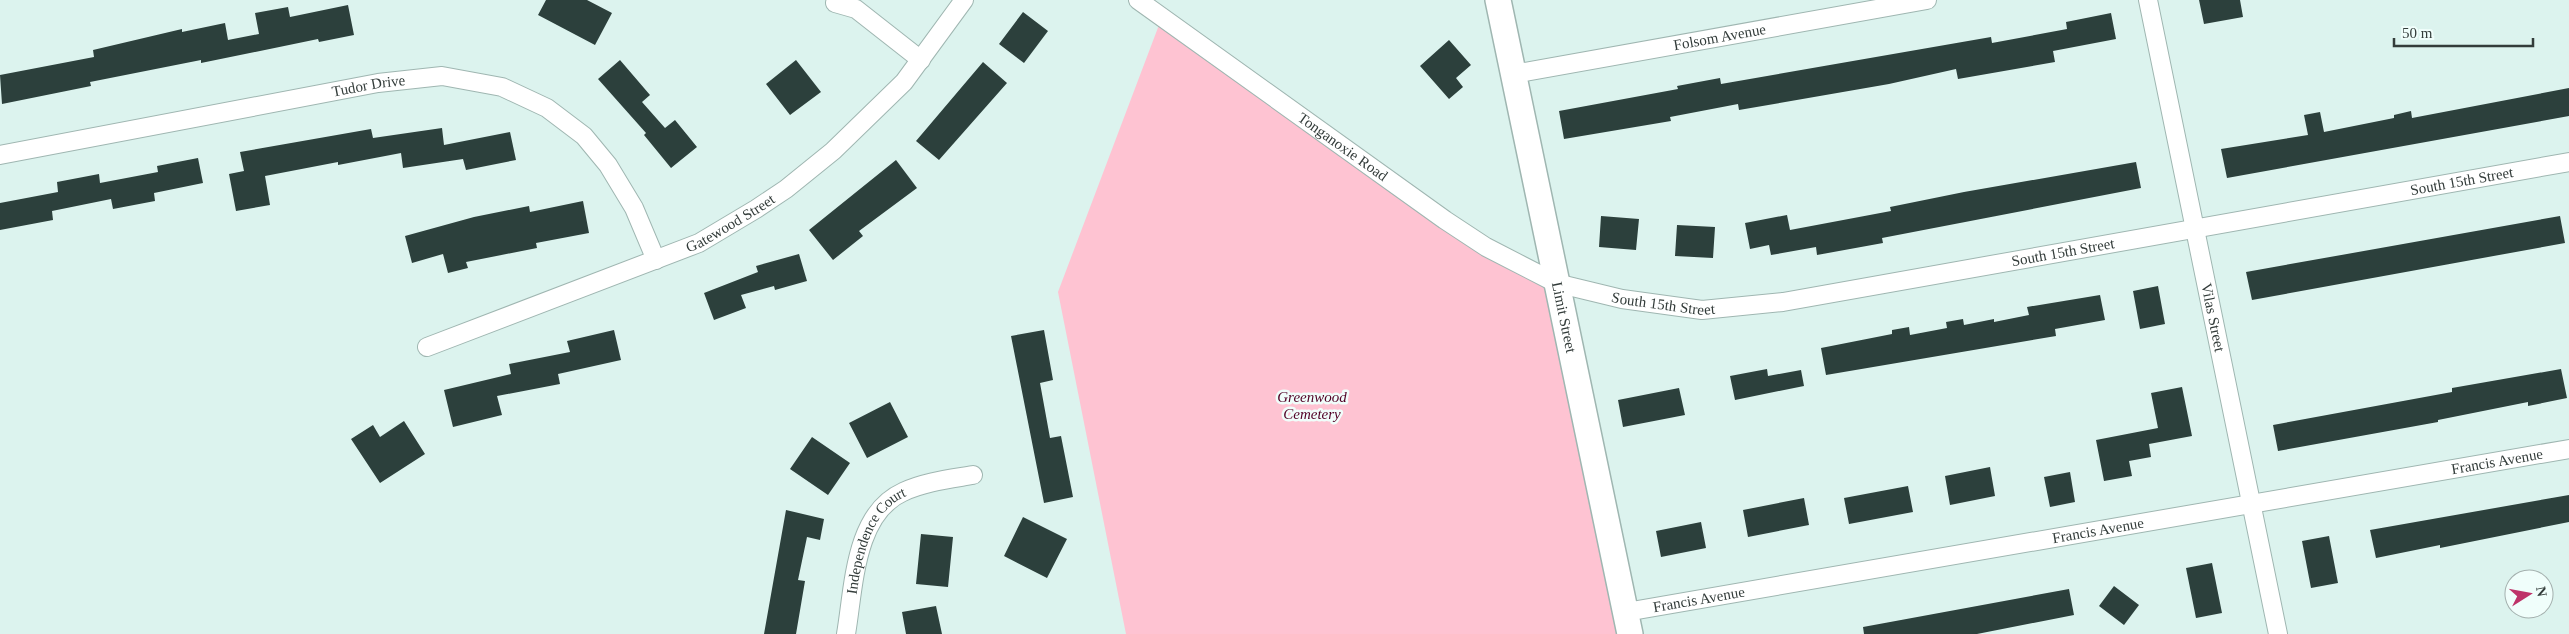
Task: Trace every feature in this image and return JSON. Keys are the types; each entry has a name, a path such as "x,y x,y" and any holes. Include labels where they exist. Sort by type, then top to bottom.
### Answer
{"street":[{"name":"Gatewood Street","path":"427,347 699,243 786,189 847,137 904,82 964,0"},
{"name":"Tonganoxie Road","path":"1138,0 1445,220 1486,247 1556,283"},
{"name":"Limit Street","path":"1498,0 1628,623"},
{"name":"Folsom Avenue","path":"1513,74 1927,0"},
{"name":"Vilas Street","path":"2148,0 2278,634"},
{"path":"836,3 856,9 921,60"},
{"name":"Tudor Drive","path":"0,154 378,83 442,76 502,87 547,108 584,136 608,165 634,208 656,260"},
{"name":"South 15th Street","path":"1556,283 1622,299 1702,310 1783,302 2569,162"},
{"name":"Francis Avenue","path":"1628,623 2251,504 2569,449"},
{"name":"Independence Court","path":"846,634 864,536 872,517 885,503 902,492 973,475"}],"green space":[{"name":"Greenwood Cemetery","path":"1162,17 1445,220 1556,283 1630,634 1126,634 1058,292"}],"building":[{"path":"546,0 587,0 612,13 595,45 538,15"},
{"path":"2199,0 2240,0 2243,17 2204,24"},
{"path":"348,5 354,35 319,42 318,39 201,63 201,60 90,82 91,86 2,104 0,75 94,57 93,50 182,29 182,32 225,23 228,40 259,34 255,13 288,7 290,17"},
{"path":"1023,12 1048,31 1024,63 999,44"},
{"path":"2111,13 2116,39 2053,51 2055,62 1958,79 1956,69 1889,84 1739,110 1738,104 1670,117 1671,121 1564,139 1559,111 1678,89 1677,86 1720,78 1721,84 1991,37 1992,43 2067,29 2066,22"},
{"path":"1449,40 1471,65 1456,78 1463,87 1449,99 1420,66"},
{"path":"620,60 650,95 642,102 665,128 675,120 697,147 671,168 644,135 646,133 598,79"},
{"path":"796,60 821,92 790,115 766,84"},
{"path":"983,62 1007,83 939,160 916,141"},
{"path":"2569,88 2569,116 2227,178 2221,149 2308,135 2304,115 2320,112 2324,132 2394,118 2394,115 2411,111 2412,118"},
{"path":"442,128 444,145 510,132 516,160 466,170 463,159 403,168 401,153 338,165 338,162 265,176 270,205 236,211 229,174 244,171 240,152 371,129 373,138"},
{"path":"198,158 203,183 154,193 155,201 113,209 111,199 52,211 53,220 0,230 0,203 58,192 57,182 99,174 100,183 158,172 157,166"},
{"path":"896,160 917,188 859,231 863,236 833,260 809,230"},
{"path":"2136,162 2141,188 1882,238 1883,243 1817,255 1816,247 1771,255 1769,245 1750,249 1745,223 1787,215 1790,230 1891,211 1890,207 1964,192"},
{"path":"583,201 589,233 536,243 537,248 466,262 468,268 448,273 443,254 412,263 405,236 474,217 529,206 530,212"},
{"path":"1601,216 1639,219 1636,250 1599,247"},
{"path":"2560,216 2565,243 2252,300 2246,272"},
{"path":"1677,225 1715,227 1713,258 1675,256"},
{"path":"799,254 807,281 775,290 774,286 741,295 746,308 714,320 704,293 758,272 756,266"},
{"path":"2158,286 2165,324 2140,329 2133,291"},
{"path":"2100,295 2105,320 2055,329 2056,336 1826,375 1821,348 1892,334 1892,330 1909,327 1910,335 1947,328 1946,322 1963,319 1964,325 1994,319 1994,322 2029,315 2027,307"},
{"path":"614,330 621,360 558,374 560,384 497,396 502,415 453,427 444,390 511,374 509,364 570,352 567,341"},
{"path":"1044,330 1053,380 1040,383 1050,438 1061,436 1073,497 1044,503 1011,336"},
{"path":"1767,369 1768,376 1801,370 1804,386 1735,400 1730,376"},
{"path":"2561,369 2567,398 2528,406 2528,402 2438,420 2438,422 2278,451 2273,425 2452,392 2452,388"},
{"path":"2182,387 2192,436 2149,444 2151,457 2129,461 2132,476 2104,481 2096,440 2158,428 2151,393"},
{"path":"1679,388 1685,415 1623,427 1618,400"},
{"path":"890,402 908,437 867,458 849,423"},
{"path":"404,421 425,454 380,483 351,439 373,425 380,437"},
{"path":"812,437 850,463 828,495 790,469"},
{"path":"1990,467 1995,496 1950,505 1945,476"},
{"path":"2070,472 2075,502 2050,507 2044,477"},
{"path":"1908,486 1913,512 1849,524 1844,498"},
{"path":"2569,495 2569,522 2440,548 2440,545 2376,558 2370,530"},
{"path":"1804,498 1809,525 1748,537 1743,510"},
{"path":"786,510 824,519 820,540 807,537 798,580 805,581 796,634 764,634"},
{"path":"1023,517 1067,539 1047,578 1004,556"},
{"path":"1701,522 1706,548 1661,557 1656,531"},
{"path":"921,534 953,537 948,587 916,584"},
{"path":"2329,536 2338,583 2311,588 2302,541"},
{"path":"2212,563 2222,613 2196,618 2186,568"},
{"path":"2114,586 2139,605 2124,625 2099,606"},
{"path":"2069,589 2074,615 1977,634 1864,634 1863,627"},
{"path":"936,606 942,634 906,634 902,612"}]}
